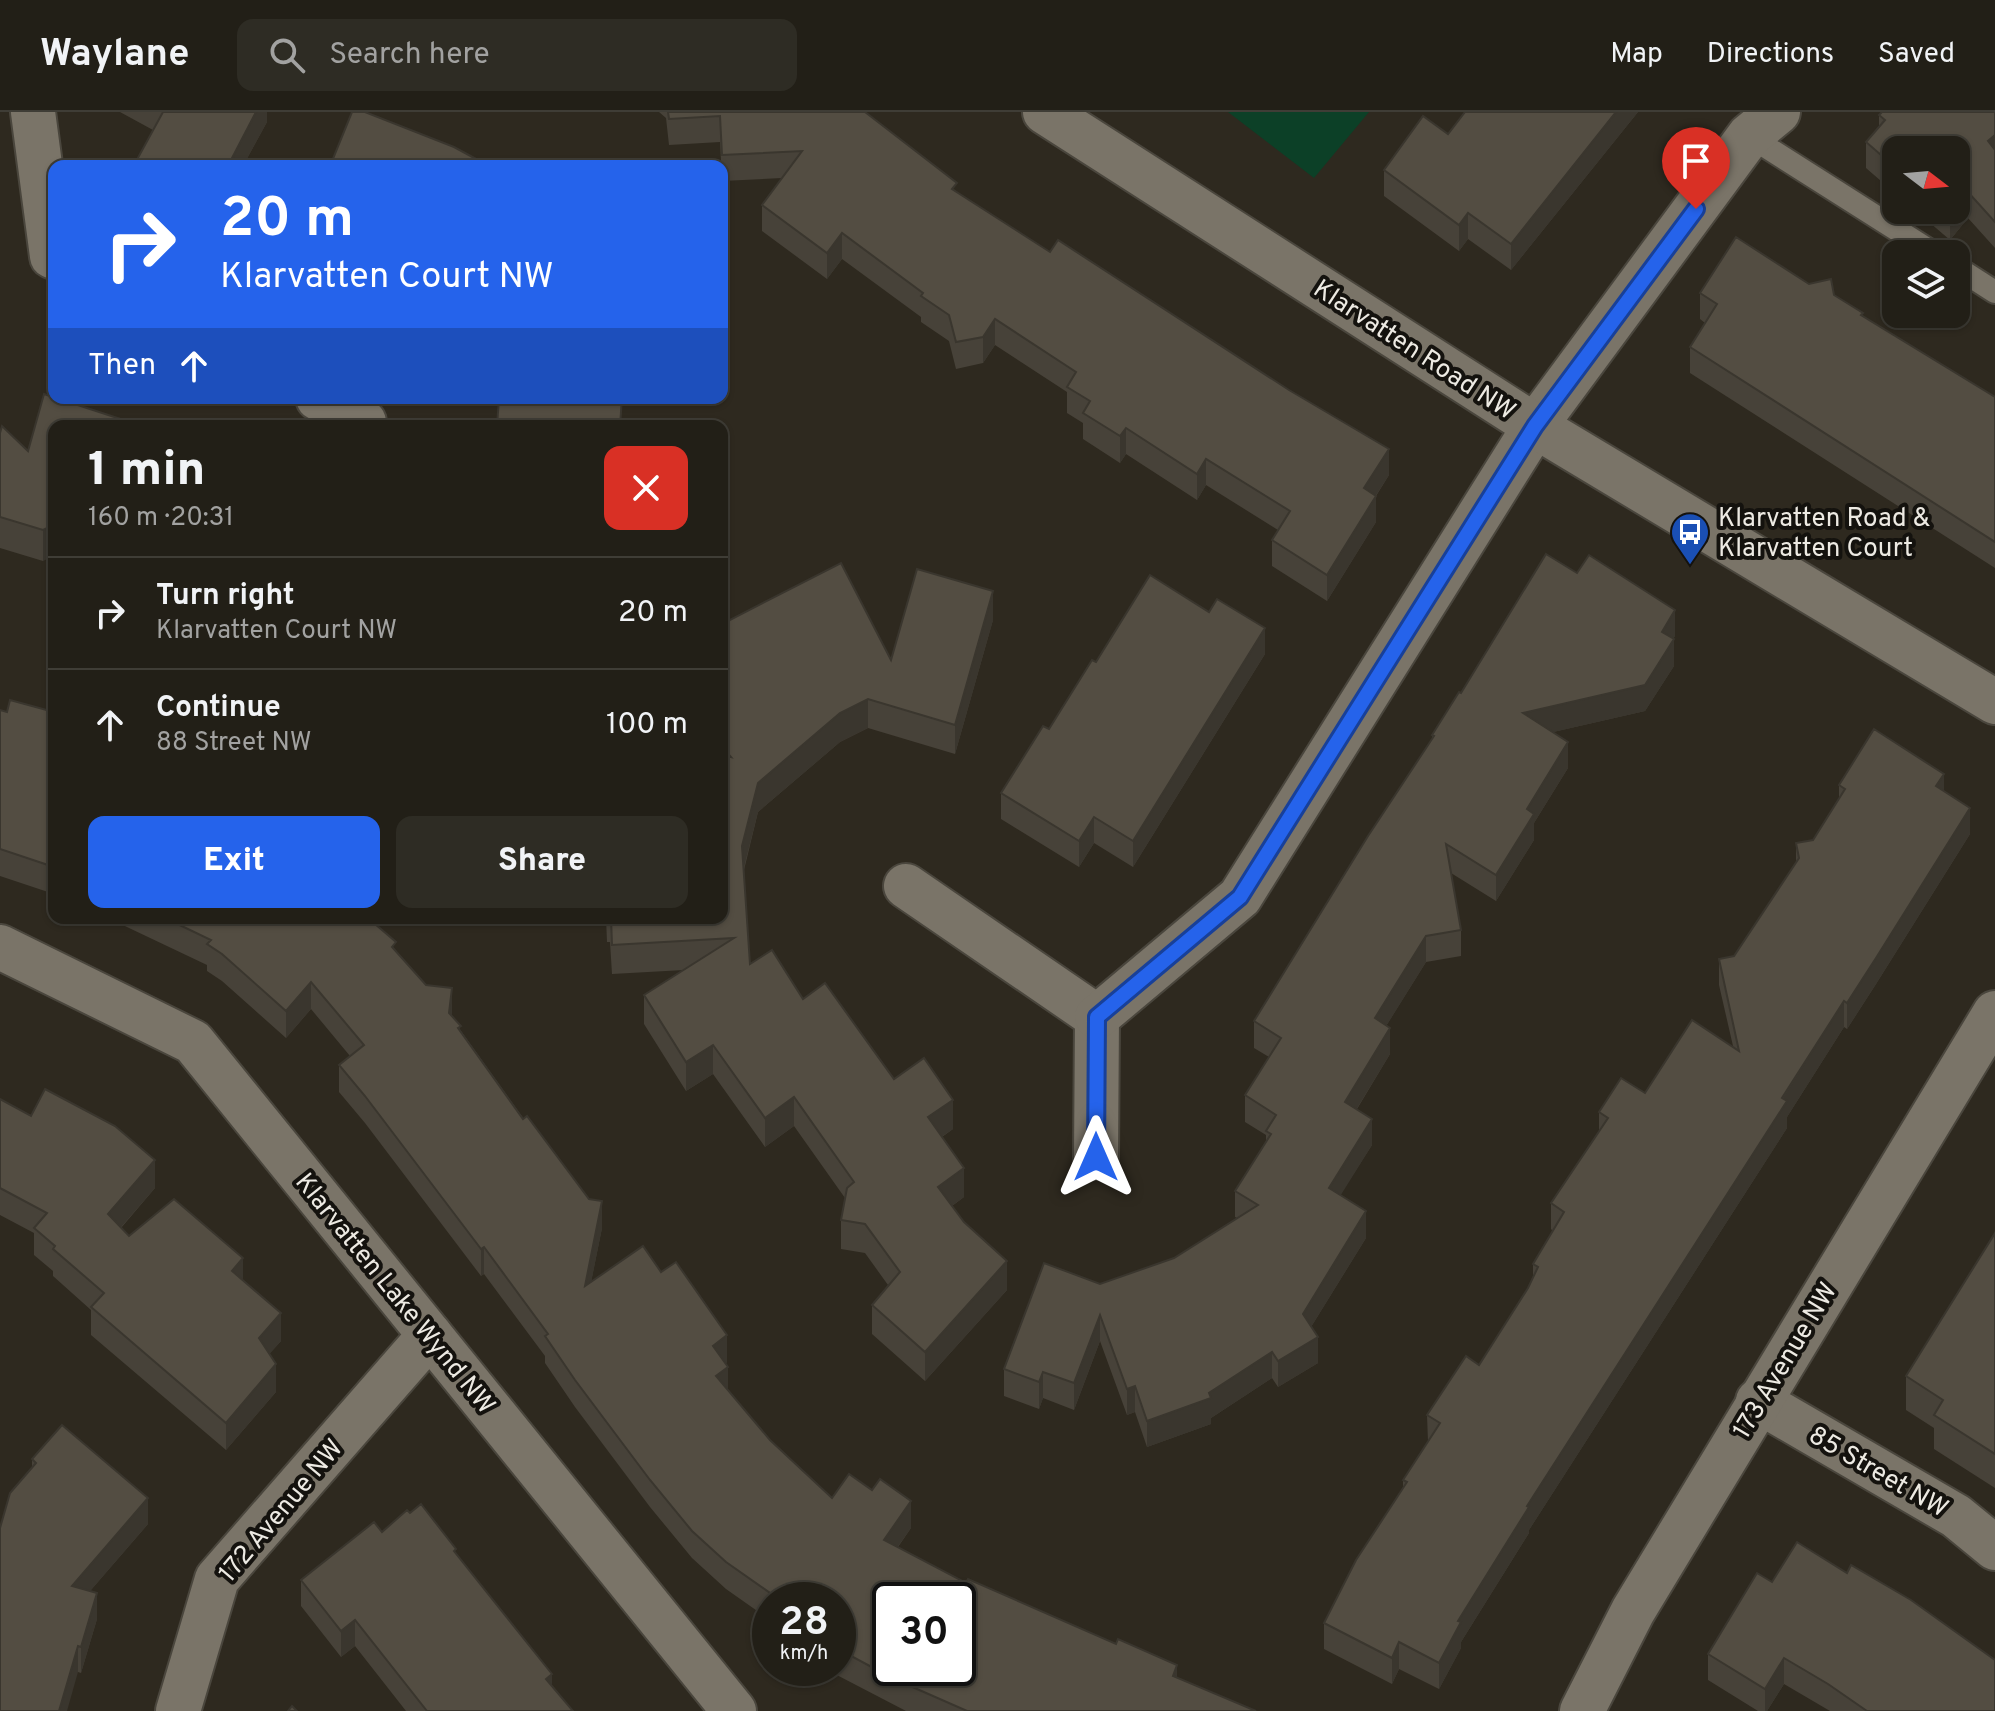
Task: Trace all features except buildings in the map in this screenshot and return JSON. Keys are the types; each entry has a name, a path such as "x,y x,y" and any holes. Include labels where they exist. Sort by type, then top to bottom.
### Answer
{"street":[{"path":"33,112 48,226"},
{"name":"Klarvatten Road NW","path":"1045,112 1535,426 1995,702"},
{"path":"1096,1157 1097,1017 1240,897 1535,426 1764,124"},
{"path":"330,404 360,420"},
{"path":"906,886 1097,1017"},
{"name":"Klarvatten Lake Wynd NW","path":"0,947 193,1042 734,1711"},
{"name":"173 Avenue NW","path":"1582,1711 1633,1611 1995,1013"},
{"name":"172 Avenue NW","path":"178,1711 217,1579 430,1335"},
{"name":"85 Street NW","path":"1758,1401 1956,1516 1995,1548"}],"lane":[{"path":"1764,124 1917,240"},
{"path":"1970,276 1995,292"}],"green space":[{"path":"1228,112 1369,112 1314,178"}],"place":[{"name":"Klarvatten Road & Klarvatten Court","path":"1690,566"}],"route":[{"path":"1096,1157 1097,1017 1240,897 1535,426 1696,209"}]}
